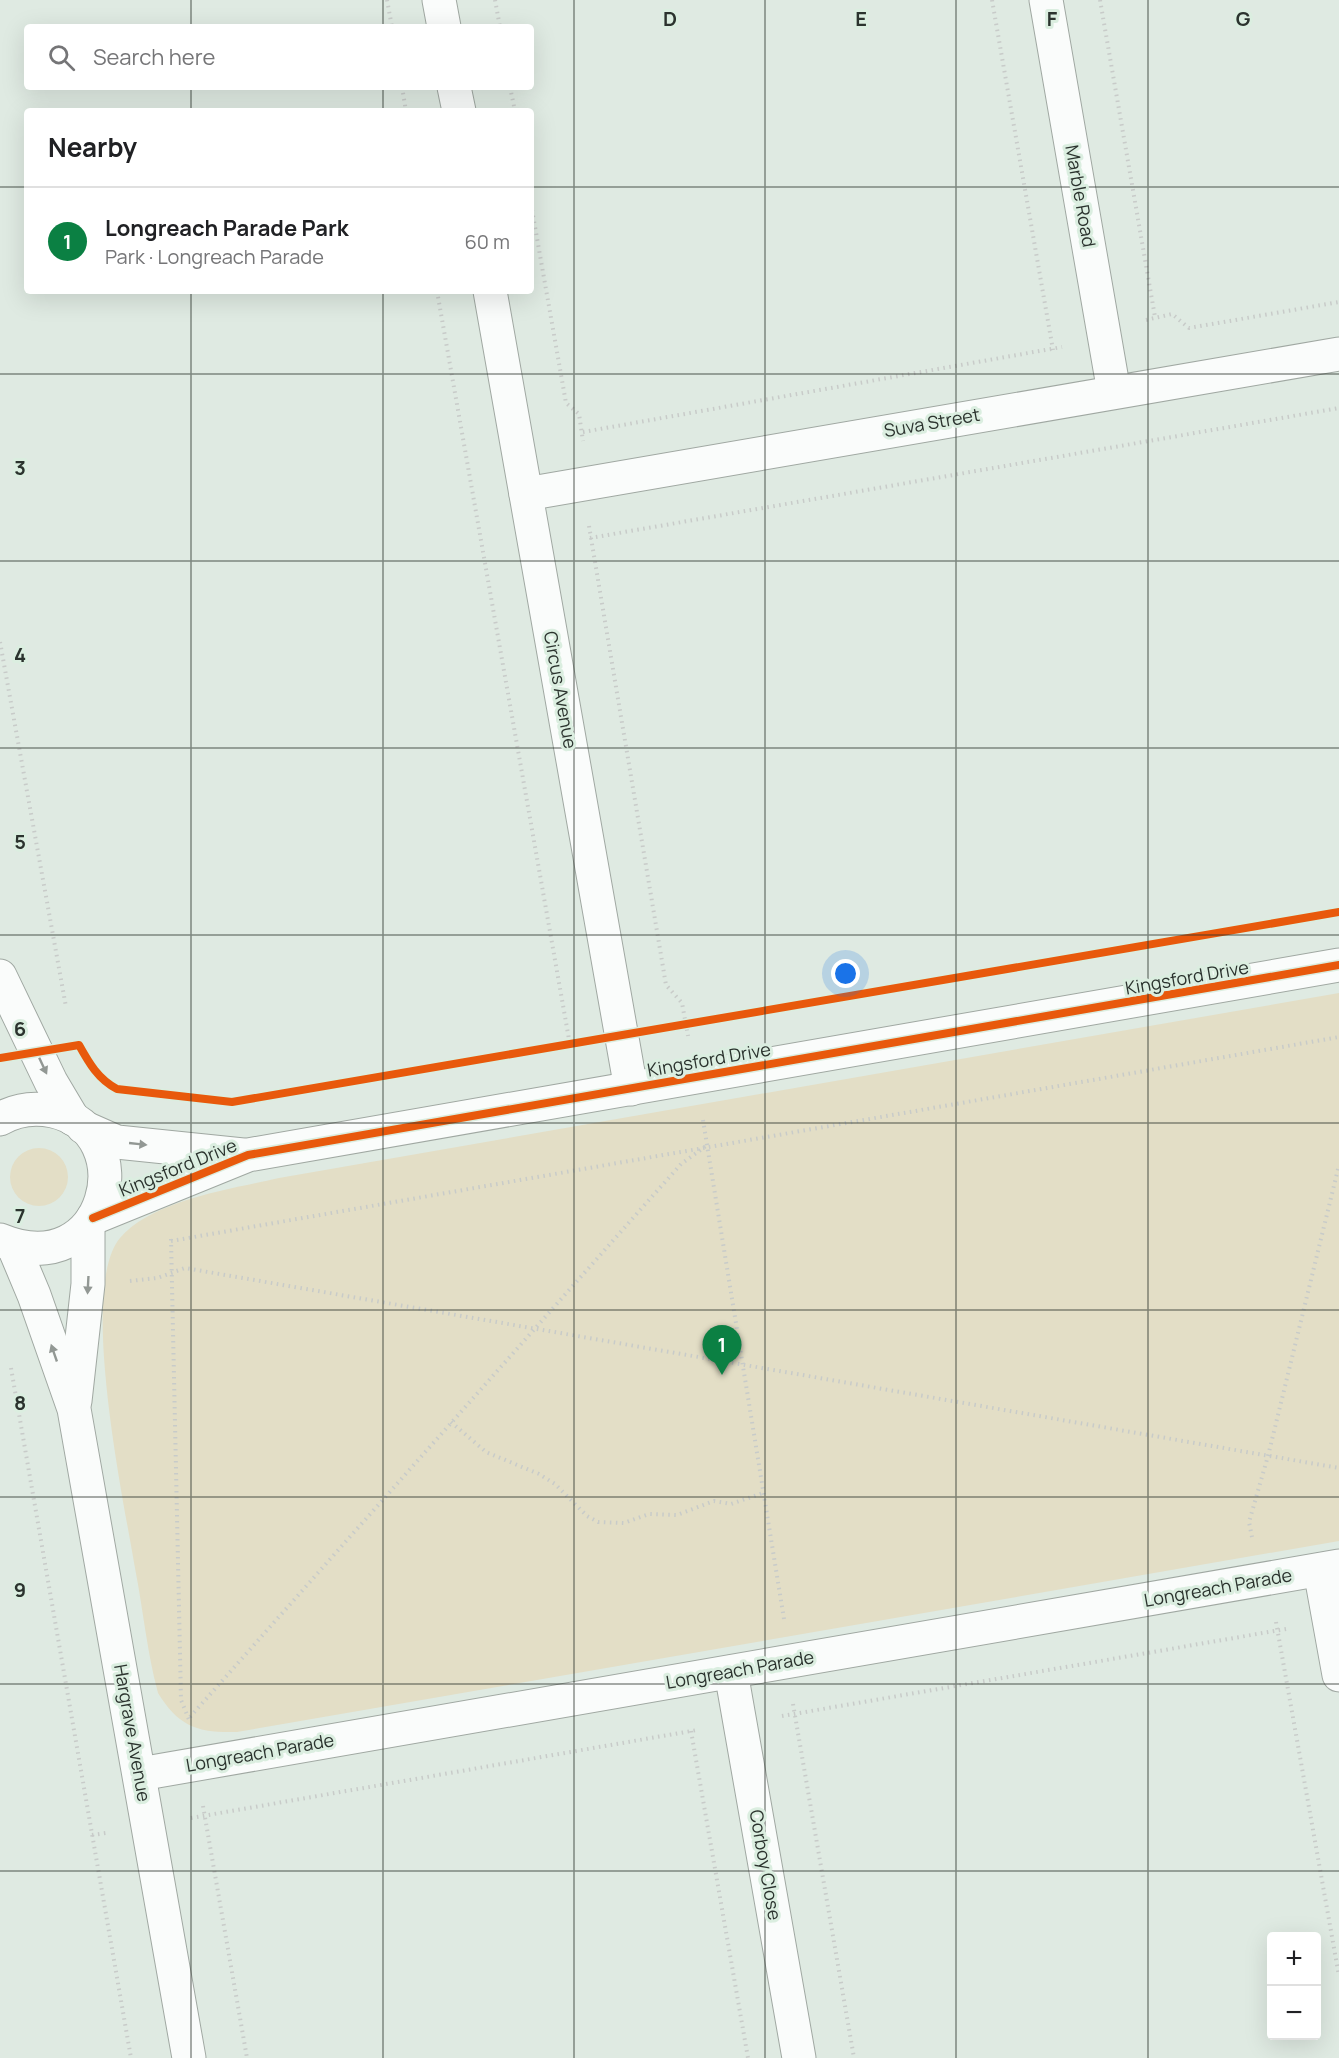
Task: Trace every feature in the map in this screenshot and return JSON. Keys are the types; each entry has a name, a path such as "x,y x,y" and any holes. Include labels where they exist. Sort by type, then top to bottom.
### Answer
{"street":[{"path":"439,0 443,24"},
{"name":"Marble Road","path":"1046,0 1114,392"},
{"path":"455,90 458,108"},
{"name":"Circus Avenue","path":"491,294 631,1089"},
{"name":"Suva Street","path":"526,495 1339,354"},
{"name":"Kingsford Drive","path":"6,1243 32,1249 53,1247 72,1239 91,1222 248,1155 1339,965"},
{"path":"0,976 51,1082 78,1123 94,1139 101,1154 105,1171 102,1204 91,1222"},
{"name":"Kingsford Drive","path":"0,1119 26,1109 43,1108 117,1142 248,1155"},
{"name":"Hargrave Avenue","path":"74,1408 88,1284 91,1222"},
{"name":"Hargrave Avenue","path":"6,1243 34,1295 74,1408 189,2058"},
{"path":"1329,1568 1339,1675"},
{"name":"Longreach Parade","path":"140,1774 1329,1568"},
{"name":"Corboy Close","path":"731,1672 799,2058"}],"path":[{"path":"387,0 391,24"},
{"path":"495,0 499,24"},
{"path":"992,0 1053,350"},
{"path":"1100,0 1155,317"},
{"path":"402,90 406,108"},
{"path":"511,90 514,108"},
{"path":"534,221 566,403 579,414 583,432 590,538 666,985 682,1003 696,1077 791,1662 794,1714 854,2058"},
{"path":"438,294 570,1045"},
{"path":"583,432 1053,350 1155,317 1172,314 1189,328 1339,302"},
{"path":"590,538 1339,408"},
{"path":"0,642 59,978 69,1017"},
{"path":"558,1047 698,1024"},
{"path":"171,1241 707,1145 1339,1037"},
{"path":"190,1717 681,1164 707,1145"},
{"path":"1339,1165 1268,1456 1249,1522 1261,1581 1279,1631 1339,1976"},
{"path":"169,1188 182,1700 190,1717 247,2058"},
{"path":"88,1284 157,1278 184,1268 1339,1468"},
{"path":"10,1364 131,2058"},
{"path":"451,1422 486,1452 547,1479 587,1516 598,1522 624,1523 649,1514 677,1515 714,1502 731,1503 763,1493"},
{"path":"691,1731 748,2058"}],"shaded area":[{"path":"1339,993 1339,1541 237,1732 211,1731 191,1726 174,1714 158,1693 114,1448 103,1347 103,1301 108,1264 120,1238 134,1225 152,1214 194,1198 279,1178"},
{"path":"39,1148 50,1150 63,1161 68,1177 66,1188 55,1201 39,1206 28,1204 15,1193 10,1177 12,1166 23,1153"}],"cycle path":[{"path":"0,1058 79,1045 99,1075 117,1089 232,1102 1339,912"},
{"path":"93,1218 248,1155 1339,965"}],"place":[{"name":"Longreach Parade Park","path":"722,1375"}]}
